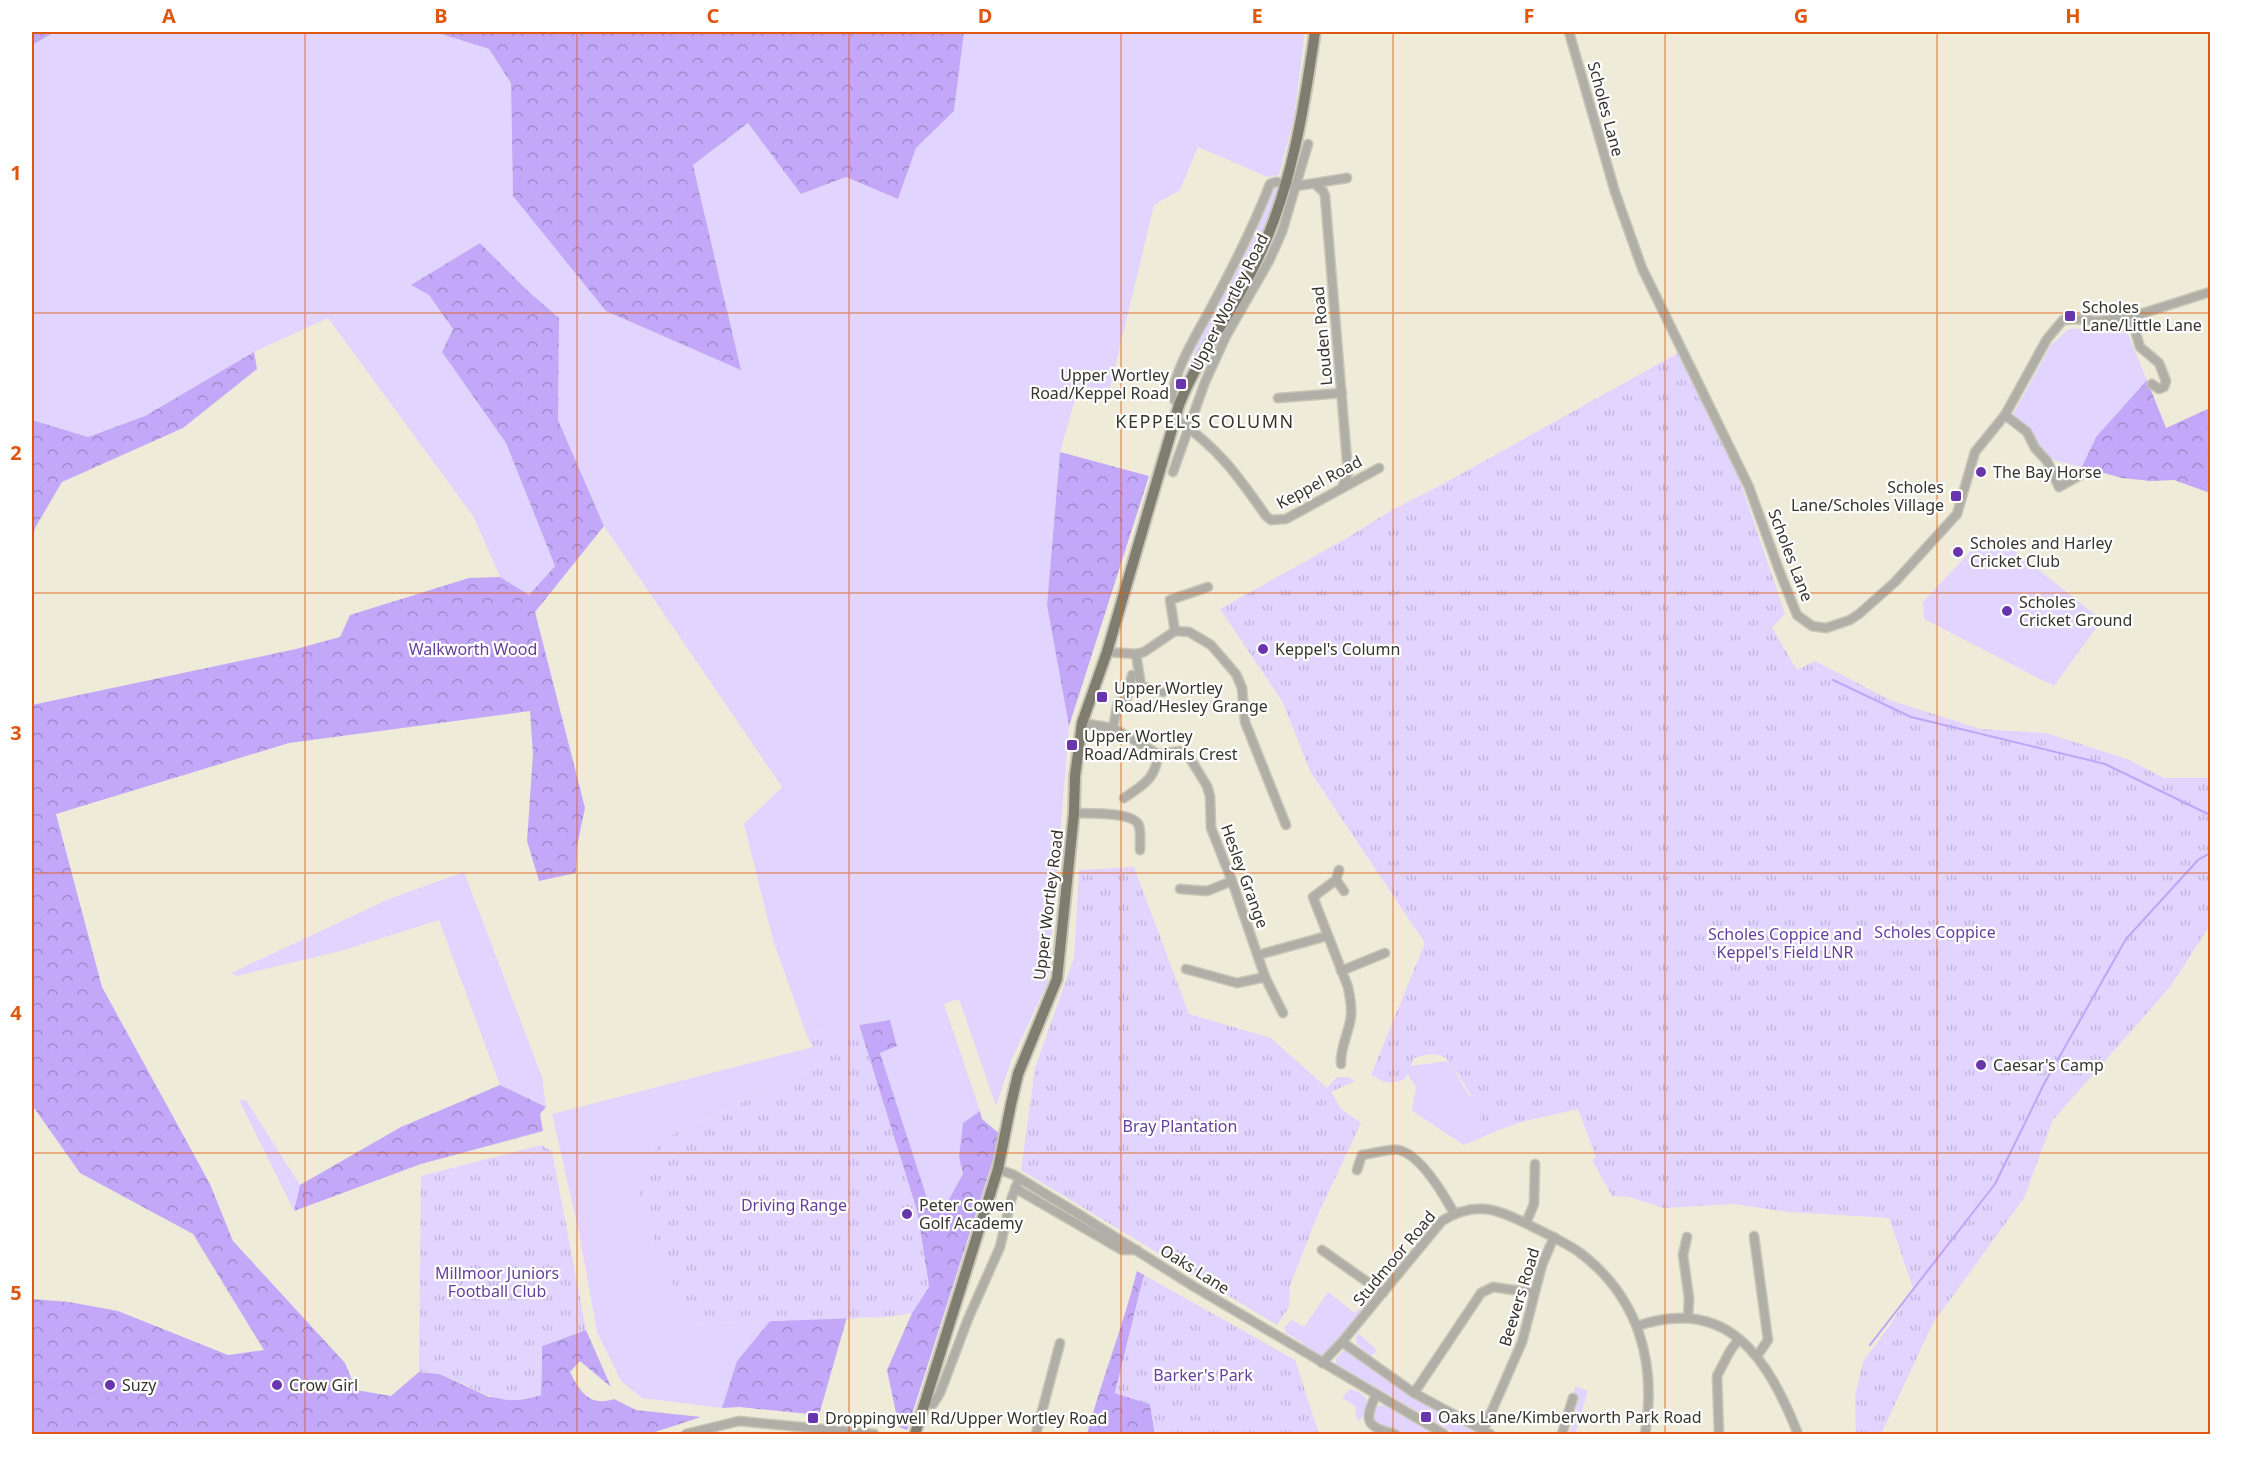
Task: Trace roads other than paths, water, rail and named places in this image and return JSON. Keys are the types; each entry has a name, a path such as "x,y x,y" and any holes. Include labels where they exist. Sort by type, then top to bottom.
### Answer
{"main road":[{"name":"Upper Wortley Road","path":"915,1434 998,1169 1018,1074 1057,979 1074,813 1075,776 1082,723 1107,652 1179,405 1194,371 1258,258 1285,185 1301,124 1314,32"}],"street":[{"name":"Scholes Lane","path":"1569,32 1612,185 1642,268 1749,486 1797,615 1812,626 1826,628 1850,620 1875,602 1957,514 1972,458 2006,415 2047,339 2063,321 2075,319 2098,321 2131,317 2211,292"},
{"name":"Upper Wortley Road","path":"1173,472 1205,382 1226,336 1269,261 1282,232 1308,144"},
{"path":"1285,185 1315,184 1347,178"},
{"name":"Upper Wortley Road","path":"1179,405 1172,397 1173,388 1185,358 1247,240 1270,184 1276,182 1285,185"},
{"name":"Louden Road","path":"1315,184 1325,196 1348,473 1342,488"},
{"path":"2131,317 2140,347 2159,363 2166,381 2164,387 2159,389 2152,384"},
{"path":"1278,398 1342,393"},
{"path":"2006,415 2027,432 2047,461 2059,487 2081,475"},
{"name":"Keppel Road","path":"1175,418 1201,436 1225,459 1271,520 1286,519 1379,468"},
{"path":"1175,631 1170,600 1208,587"},
{"path":"1107,652 1136,654 1153,647 1175,631 1188,632 1199,637 1221,655 1236,674 1242,688 1245,722 1286,825"},
{"path":"1136,654 1141,686 1163,692"},
{"path":"1113,728 1118,702 1126,701 1132,675"},
{"name":"Hesley Grange","path":"1082,723 1113,728 1158,754 1185,753 1197,770 1210,796 1211,828 1265,977 1283,1013"},
{"path":"1124,798 1152,777 1157,766 1158,754"},
{"path":"1074,813 1126,816 1135,819 1139,825 1140,850"},
{"path":"1339,870 1336,880 1309,898 1327,936 1351,1001 1351,1017 1341,1049 1341,1064"},
{"path":"1336,880 1344,891"},
{"path":"1180,889 1207,891 1232,881"},
{"path":"1258,955 1327,936"},
{"path":"1341,971 1388,952 1382,942"},
{"path":"1186,969 1237,983 1265,977"},
{"path":"1357,1170 1362,1155 1398,1149 1409,1155 1438,1184 1454,1213"},
{"path":"1526,1223 1534,1204 1535,1164"},
{"name":"Oaks Lane","path":"998,1169 1019,1179 1193,1286 1443,1434"},
{"name":"Upper Wortley Road","path":"925,1403 933,1404 940,1394 968,1319 1000,1247 1019,1179"},
{"path":"1016,1188 1122,1250 1137,1250"},
{"name":"Studmoor Road","path":"1322,1363 1442,1221 1454,1213 1473,1208 1489,1208 1526,1223 1578,1251 1614,1284 1637,1326 1648,1368 1648,1414 1645,1434"},
{"path":"1754,1236 1768,1340 1757,1356"},
{"name":"Beevers Road","path":"1487,1433 1522,1342 1542,1265 1554,1237"},
{"path":"1687,1237 1683,1255 1689,1298 1688,1317"},
{"path":"1322,1250 1383,1293"},
{"path":"1414,1393 1481,1293 1493,1287 1534,1293"},
{"path":"1637,1326 1654,1320 1688,1317 1712,1322 1739,1339 1757,1356 1780,1391 1798,1434"},
{"path":"1719,1434 1717,1376 1739,1339"},
{"path":"1342,1342 1414,1393 1487,1433"},
{"path":"1036,1434 1060,1343"},
{"path":"1376,1395 1368,1412 1370,1421 1376,1429 1395,1434"},
{"path":"1562,1434 1573,1398"},
{"path":"686,1434 739,1421 874,1434"}],"waterway":[{"path":"1833,680 1911,717 2105,764 2210,815"},
{"path":"1870,1345 1995,1184 2044,1084 2126,939 2198,860 2210,853"},
{"path":"32,1378 104,1397 154,1390"}],"place":[{"name":"Scholes Lane/Little Lane","path":"2070,316"},
{"name":"Upper Wortley Road/Keppel Road","path":"1181,384"},
{"name":"The Bay Horse","path":"1981,472"},
{"name":"Scholes Lane/Scholes Village","path":"1956,496"},
{"name":"Scholes and Harley Cricket Club","path":"1958,552"},
{"name":"Scholes Cricket Ground","path":"2007,611"},
{"name":"Keppel's Column","path":"1263,649"},
{"name":"Upper Wortley Road/Hesley Grange","path":"1102,697"},
{"name":"Upper Wortley Road/Admirals Crest","path":"1072,745"},
{"name":"Caesar's Camp","path":"1981,1065"},
{"name":"Peter Cowen Golf Academy","path":"907,1214"},
{"name":"Suzy","path":"110,1385"},
{"name":"Crow Girl","path":"277,1385"},
{"name":"Oaks Lane/Kimberworth Park Road","path":"1426,1417"},
{"name":"Droppingwell Rd/Upper Wortley Road","path":"813,1418"}],"district":[{"name":"KEPPEL'S COLUMN","path":"1205,422"}],"park label":[{"name":"Walkworth Wood","path":"473,649"},
{"name":"Scholes Coppice","path":"1935,932"},
{"name":"Scholes Coppice and Keppel's Field LNR","path":"1785,943"},
{"name":"Bray Plantation","path":"1180,1126"},
{"name":"Driving Range","path":"794,1205"},
{"name":"Millmoor Juniors Football Club","path":"497,1282"},
{"name":"Barker's Park","path":"1203,1375"}]}
